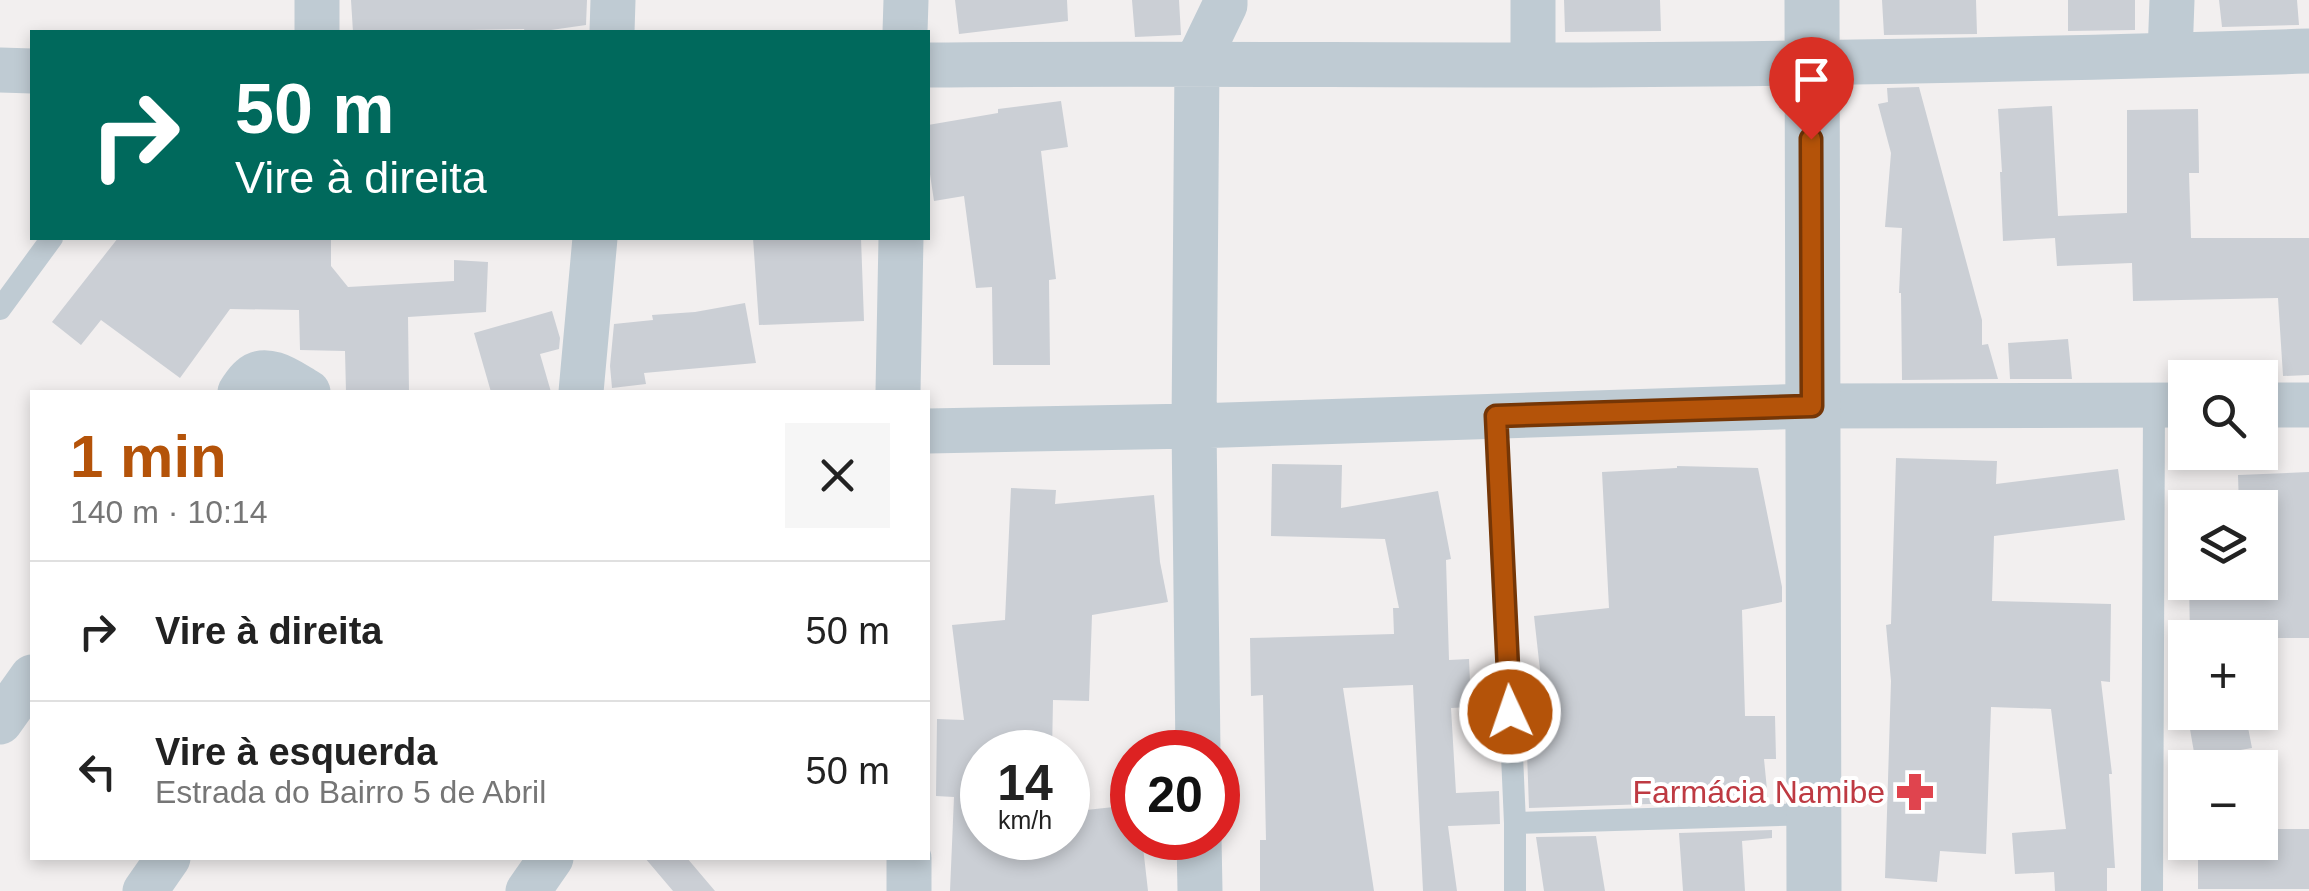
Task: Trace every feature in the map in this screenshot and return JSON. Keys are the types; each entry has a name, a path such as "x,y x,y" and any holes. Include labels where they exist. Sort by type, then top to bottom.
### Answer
{"street":[{"path":"317,0 317,30"},
{"path":"612,30 613,0"},
{"path":"905,30 906,0"},
{"path":"1198,730 1194,426 1197,63 1226,0"},
{"path":"1533,0 1533,65"},
{"path":"1812,0 1814,891"},
{"path":"2170,56 2172,0"},
{"path":"930,65 1533,65 2309,52"},
{"path":"0,70 30,71"},
{"path":"581,390 595,240"},
{"path":"898,390 901,240"},
{"path":"241,390 251,377 263,372 278,375 304,390"},
{"path":"930,431 1812,406 2168,405"},
{"path":"2278,405 2309,406"},
{"path":"0,722 30,680"},
{"path":"145,891 167,860"},
{"path":"528,891 550,860"},
{"path":"908,860 910,891"},
{"path":"1199,860 1200,891"}],"lane":[{"path":"0,309 51,240"},
{"path":"1496,416 1515,891"},
{"path":"2152,891 2168,459"},
{"path":"1515,824 1812,814"}],"building":[{"path":"351,0 587,0 586,25 551,30 353,30"},
{"path":"955,0 1067,0 1068,21 959,34"},
{"path":"1132,0 1179,0 1181,35 1135,37"},
{"path":"1564,0 1660,0 1661,31 1565,32"},
{"path":"1882,0 1976,0 1977,34 1884,35"},
{"path":"2068,0 2135,0 2135,30 2068,31"},
{"path":"2219,0 2297,0 2299,25 2222,27"},
{"path":"1919,87 1982,320 1982,345 1988,344 1998,379 1902,380 1902,228 1885,227 1891,153 1878,104 1888,102 1887,88"},
{"path":"1061,101 1068,147 1041,151 1056,279 1049,280 1050,365 993,365 992,287 976,288 964,196 934,201 930,125 998,113 998,109"},
{"path":"2052,106 2058,216 2127,213 2127,110 2198,109 2199,173 2189,173 2191,238 2309,238 2309,375 2283,376 2278,298 2133,301 2132,263 2057,266 2055,238 2003,241 1998,109"},
{"path":"116,240 331,240 331,266 348,287 454,281 454,260 488,262 486,312 408,317 409,390 346,390 345,351 300,350 299,310 230,309 180,378 101,320 81,345 52,322"},
{"path":"753,240 861,240 864,321 759,325"},
{"path":"745,303 756,363 644,373 646,384 612,388 614,324"},
{"path":"552,311 559,349 540,354 550,390 490,390 474,333"},
{"path":"2068,339 2072,379 2010,379 2008,343"},
{"path":"1896,458 1997,461 1996,484 2118,469 2125,520 1994,536 1992,601 2111,604 2110,682 2101,681 2112,774 2115,868 2107,868 2107,891 2055,891 2054,872 2015,874 2012,833 2066,829 2051,709 1991,707 1986,854 1940,851 1937,882 1885,878 1891,681 1886,625 1891,624"},
{"path":"1272,464 1342,465 1341,508 1438,491 1451,559 1446,560 1449,660 1469,659 1471,707 1451,708 1456,793 1499,791 1500,824 1448,826 1457,891 1423,891 1413,685 1343,688 1374,891 1260,891 1260,840 1266,840 1263,695 1251,696 1250,638 1394,634 1393,608 1399,608 1385,539 1271,536"},
{"path":"1677,466 1758,468 1782,602 1742,610 1745,716 1775,716 1776,759 1764,759 1768,800 1529,808 1526,725 1546,724 1534,616 1609,608 1602,472"},
{"path":"2309,472 2309,638 2278,638 2278,620 2190,620 2189,600 2278,600 2278,490 2238,490 2238,475"},
{"path":"1011,488 1056,490 1055,504 1154,495 1168,602 1092,615 1089,701 1053,700 1052,730 960,730 960,860 1090,860 1090,810 1110,807 1110,860 1144,860 1148,891 950,891 954,797 936,796 937,719 964,720 952,625 1005,620"},
{"path":"2190,730 2248,730 2252,748 2241,750 2194,750"},
{"path":"2278,829 2309,829 2309,889 2198,889 2198,860 2278,860"},
{"path":"1772,830 1772,838 1742,841 1745,891 1683,891 1679,833"},
{"path":"1596,836 1605,891 1544,891 1536,837"},
{"path":"647,860 689,860 715,891 673,891"}],"place":[{"name":"Farmácia Namibe","path":"1915,792"}],"route":[{"path":"1510,712 1496,416 1812,406 1811,139"}]}
